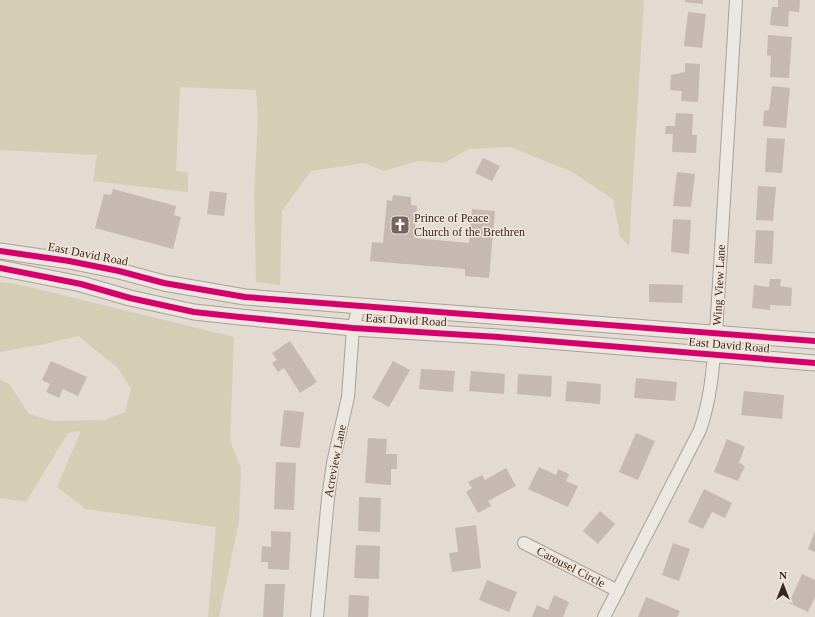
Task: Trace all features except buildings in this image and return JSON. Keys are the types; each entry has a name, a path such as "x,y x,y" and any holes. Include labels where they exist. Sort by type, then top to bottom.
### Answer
{"street":[{"name":"Wing View Lane","path":"604,617 700,430 707,409 711,390 716,333 736,0"},
{"name":"East David Road","path":"0,252 69,261 119,271 164,283 245,297 815,341"},
{"name":"East David Road","path":"0,268 74,282 130,298 194,312 353,328 499,337 815,363"},
{"path":"265,299 288,308 329,312 342,318 353,328"},
{"name":"Acreview Lane","path":"317,617 332,470 348,397 353,328 359,306"},
{"name":"Carousel Circle","path":"524,543 618,591"}],"shaded area":[{"path":"0,0 644,0 629,246 620,236 613,199 572,172 511,147 469,149 444,163 418,161 384,171 364,163 311,171 282,211 280,285 256,282 254,195 258,116 256,90 180,87 176,171 188,172 188,192 93,181 97,155 0,150"},
{"path":"0,282 17,284 234,337 230,441 241,468 239,521 219,617 208,617 216,527 86,509 57,487 81,431 68,433 26,502 0,498 0,380 9,384 29,414 52,421 105,420 125,412 131,389 118,368 78,336 45,344 0,352"}],"cycle path":[{"path":"0,251 69,261 119,271 164,283 245,297 815,341"},
{"path":"0,268 81,284 130,298 194,312 353,328 499,337 815,363"}],"place":[{"name":"Prince of Peace Church of the Brethren","path":"400,225"}]}
